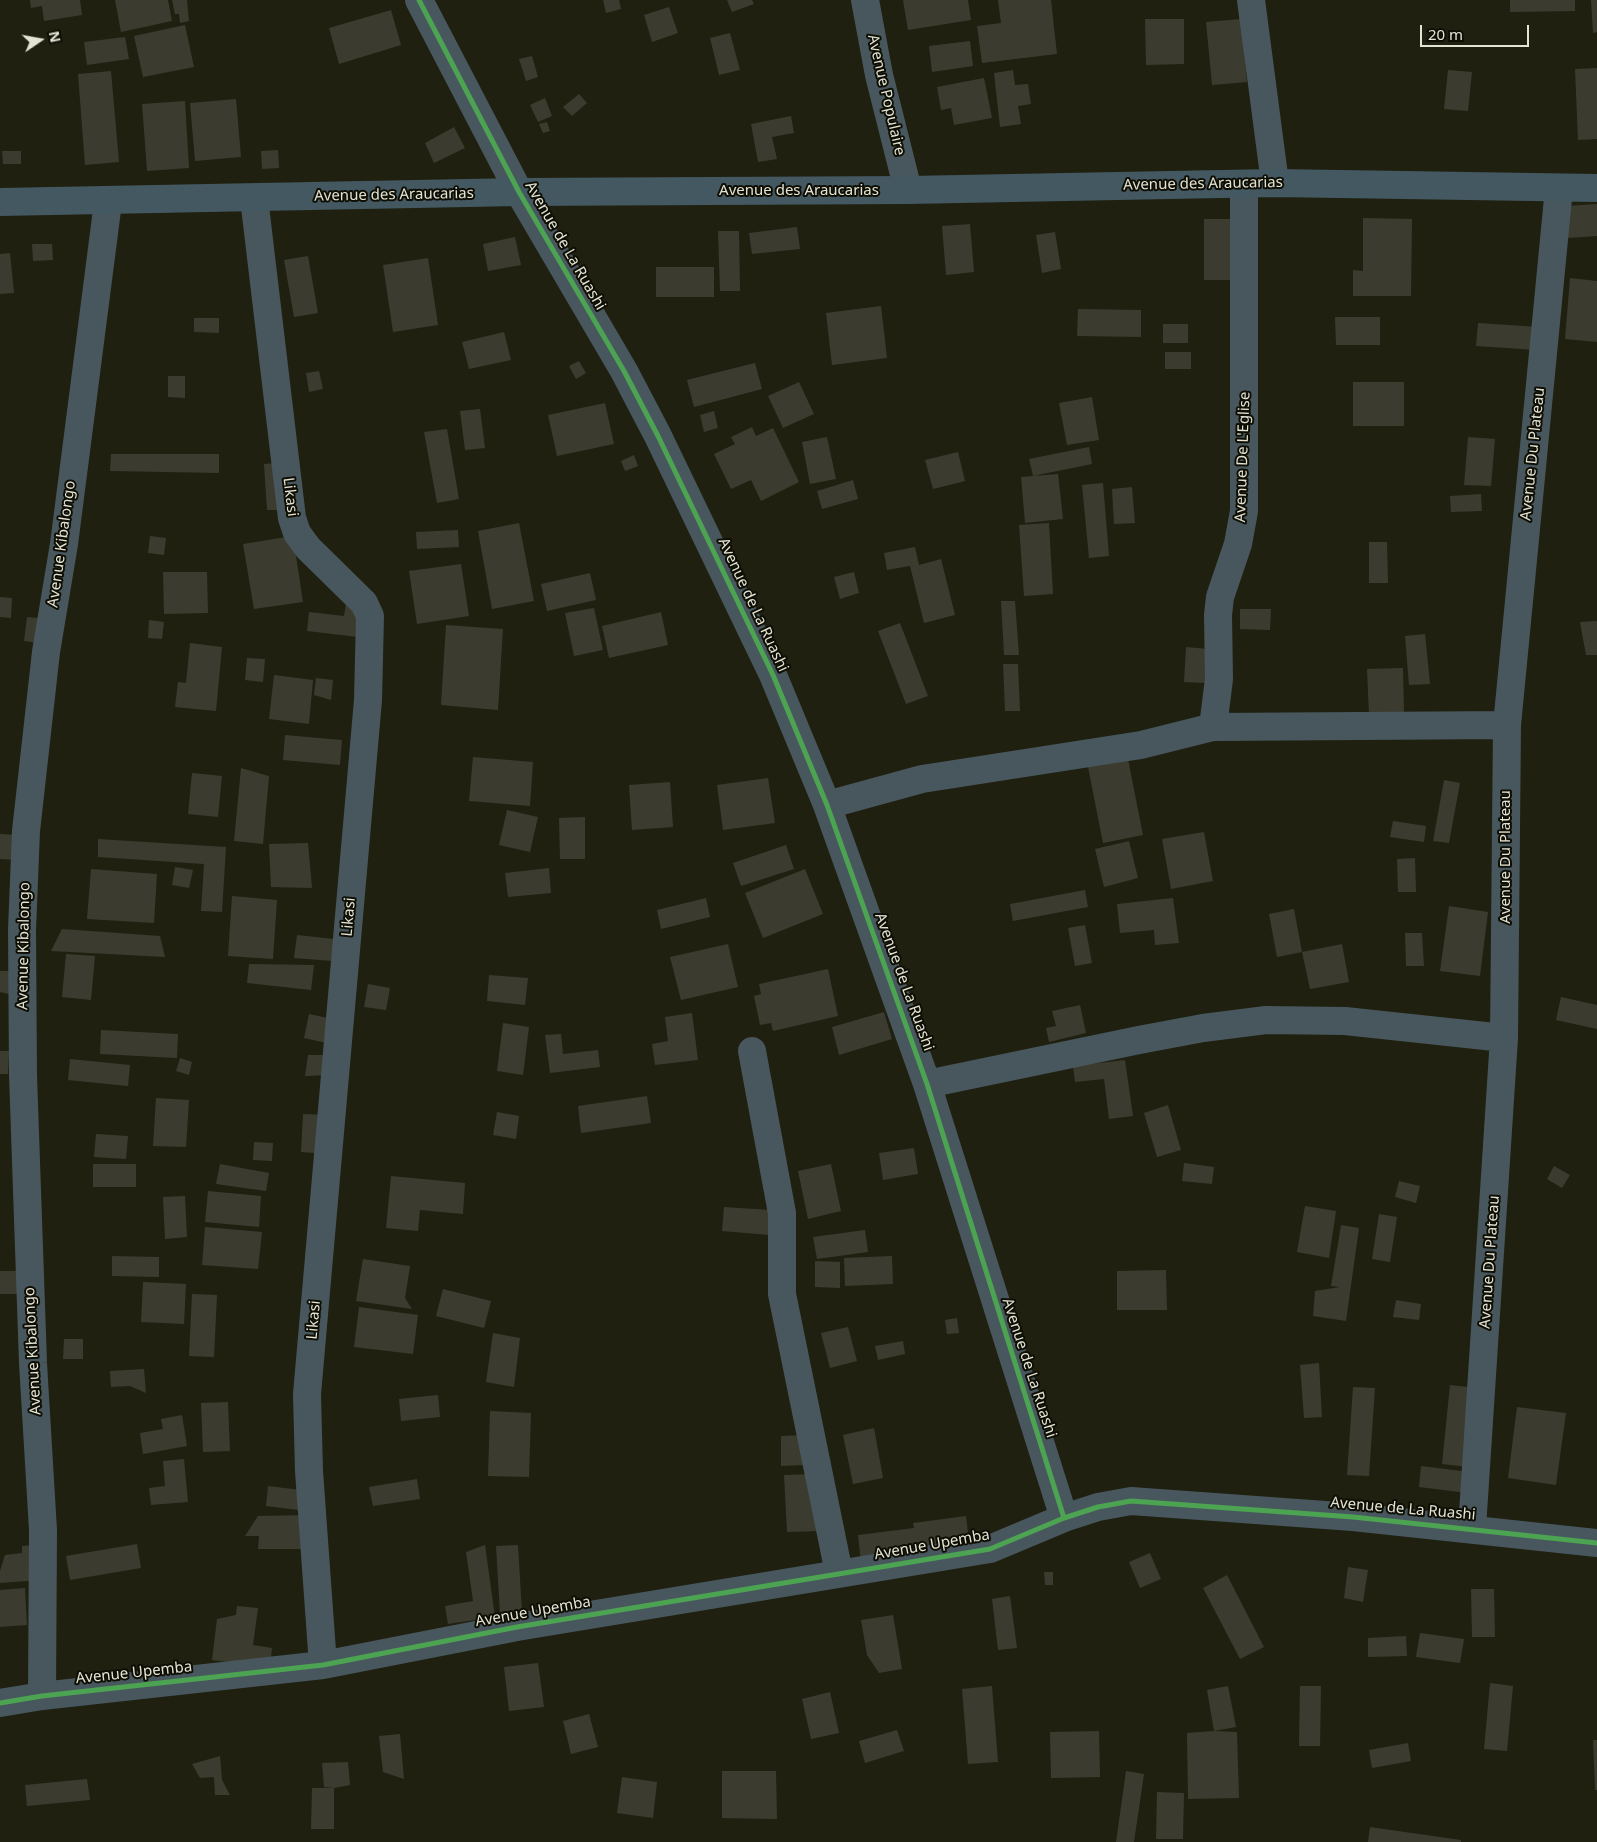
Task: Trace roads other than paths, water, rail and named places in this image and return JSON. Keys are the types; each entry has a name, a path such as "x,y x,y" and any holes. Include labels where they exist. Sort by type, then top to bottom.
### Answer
{"street":[{"name":"Avenue de La Ruashi","path":"419,0 519,192 624,371 658,436 773,675 827,805 927,1084 1064,1518 1131,1501 1266,1510 1472,1528 1597,1543"},
{"name":"Avenue Populaire","path":"865,0 879,75 908,190"},
{"path":"1251,0 1275,183"},
{"name":"Avenue des Araucarias","path":"0,202 108,202 519,192 908,190 1275,183 1597,188"},
{"name":"Avenue De L'Eglise","path":"1213,727 1218,679 1218,615 1220,597 1238,544 1244,512 1244,184"},
{"name":"Avenue Du Plateau","path":"1472,1528 1504,1038 1507,725 1559,188"},
{"name":"Likasi","path":"254,198 292,518 296,533 308,548 364,603 370,616 366,719 307,1394 310,1471 323,1665"},
{"name":"Avenue Kibalongo","path":"42,1696 43,1530 33,1363 23,1075 22,930 26,831 46,652 64,544 108,202"},
{"path":"827,805 922,779 1141,745 1213,727 1507,725"},
{"path":"927,1084 1139,1040 1203,1028 1266,1020 1345,1021 1504,1038"},
{"path":"752,1051 782,1213 782,1294 839,1573"},
{"name":"Avenue Upemba","path":"0,1703 42,1696 323,1665 517,1627 990,1549 1064,1518"}]}
